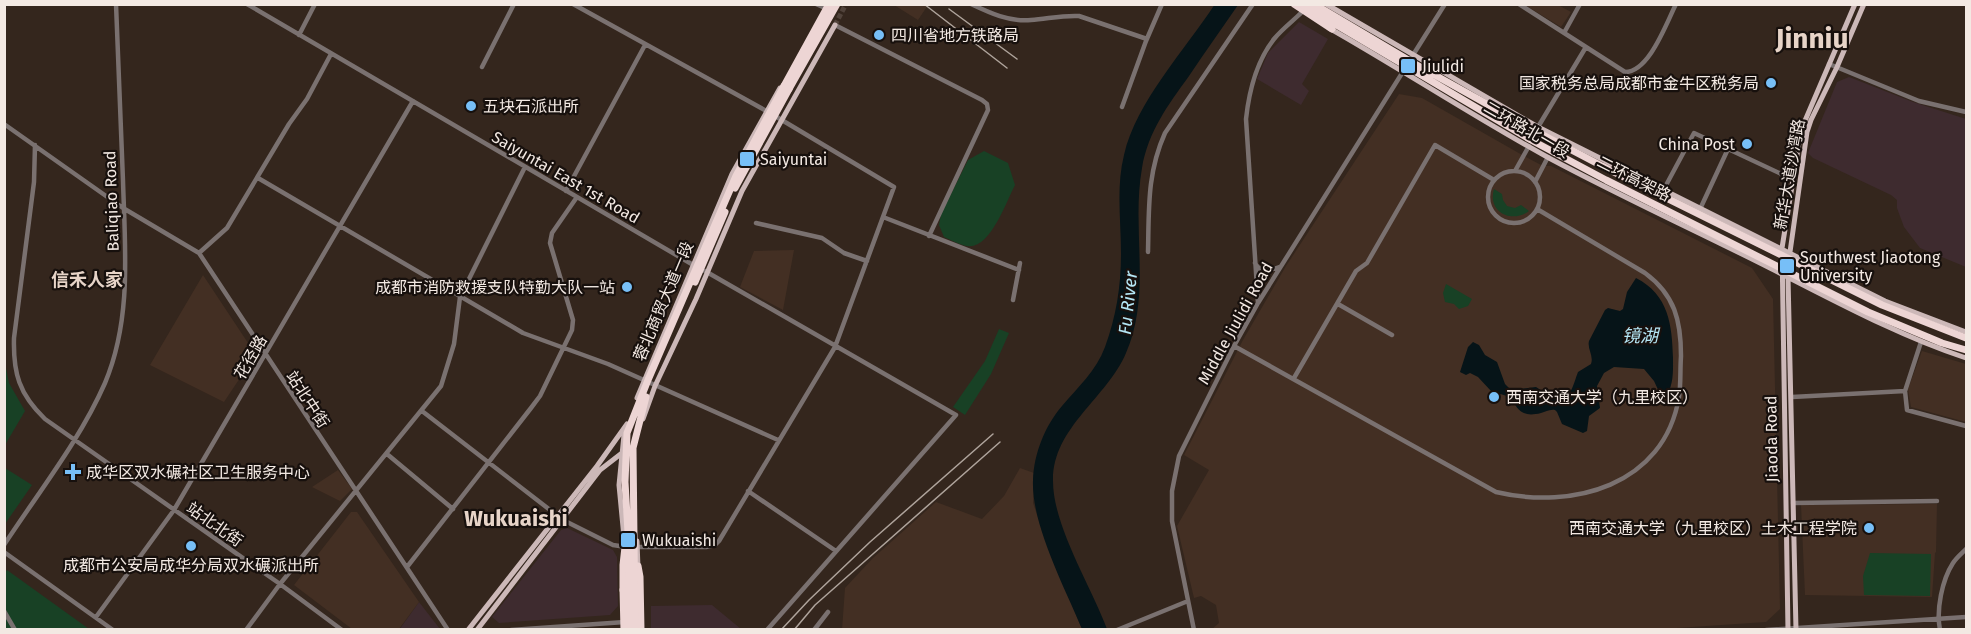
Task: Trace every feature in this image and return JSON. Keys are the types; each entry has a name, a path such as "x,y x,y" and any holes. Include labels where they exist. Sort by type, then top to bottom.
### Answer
{"highway":[{"path":"627,628 629,549 625,482 627,434 738,182 837,4"},
{"path":"1294,4 1332,29"},
{"name":"二环高架路","path":"1314,4 1415,64 1602,166 1882,305 1966,338"},
{"name":"蓉北商贸大道一段","path":"650,382 696,264 736,176 768,112 827,6"},
{"name":"二环高架路","path":"1302,8 1531,140 1606,180 1868,312 1942,343 1966,350"},
{"path":"638,630 633,448 650,382"},
{"path":"625,547 623,590 627,628"},
{"path":"638,566 641,617 638,630"}],"main road":[{"name":"二环路北一段","path":"1289,4 1302,8 1332,29 1548,157 1788,276 1863,316 1921,342 1966,358"},
{"name":"二环路北一段","path":"1326,4 1412,56 1538,127 1886,301 1966,332"},
{"name":"新华大道沙湾路","path":"1782,248 1801,130 1855,4"},
{"name":"新华大道沙湾路","path":"1790,252 1807,132 1864,4"},
{"path":"638,630 635,447 650,382 707,273 742,191 835,25"},
{"name":"Jiaoda Road","path":"1782,248 1788,628"},
{"name":"Jiaoda Road","path":"1790,252 1788,276 1796,628"},
{"name":"蓉北商贸大道一段","path":"627,628 625,547 620,485 621,454 627,424 650,382"},
{"path":"477,630 627,424"},
{"path":"468,630 600,470 638,437"}],"street":[{"name":"Baliqiao Road","path":"4,545 74,439 105,382 116,351 122,324 126,286 116,4"},
{"name":"Saiyuntai East 1st Road","path":"247,4 566,191 696,264 707,273 956,415 836,550"},
{"path":"298,35 315,4"},
{"path":"482,67 514,4"},
{"path":"422,411 560,518 613,544 625,547 715,545 835,347 867,261 894,187 768,112 573,4"},
{"path":"816,4 827,6"},
{"path":"971,4 998,16 1018,20 1079,16 1147,39"},
{"path":"1122,107 1162,4"},
{"path":"1148,252 1150,181 1156,153 1166,133 1253,4"},
{"name":"Middle Jiulidi Road","path":"1194,630 1172,521 1171,505 1174,478 1185,442 1258,303 1445,4"},
{"path":"1519,4 1625,72 1633,72 1649,57 1676,4"},
{"path":"1564,33 1580,4"},
{"path":"1258,303 1246,119 1250,88 1274,38 1302,8"},
{"path":"835,25 987,104 988,110 929,236"},
{"path":"566,191 645,45"},
{"path":"1538,127 1586,47"},
{"path":"199,253 227,228 284,132 307,99 332,54"},
{"path":"1829,64 1919,101 1966,112"},
{"name":"花径路","path":"96,617 174,510 413,101"},
{"name":"站北中街","path":"4,124 123,208 199,253 448,630"},
{"path":"1664,189 1695,133 1792,179"},
{"name":"站北北街","path":"35,145 34,182 16,309 13,359 20,384 33,408 45,419 342,630"},
{"path":"1294,378 1356,272 1367,263 1435,145 1494,180"},
{"path":"1515,171 1528,146"},
{"path":"1701,207 1728,149"},
{"path":"1535,182 1548,157"},
{"path":"246,630 280,584 441,386 454,344 460,297 525,167"},
{"path":"1515,171 1526,174 1535,182 1540,196 1537,209 1528,219 1511,223 1496,216 1488,202 1488,194 1494,180 1502,174 1515,171"},
{"path":"258,178 523,333 608,364 778,440"},
{"path":"407,567 540,396 572,330 573,320 551,239 552,233 577,197"},
{"path":"1234,346 1496,492 1535,498 1586,494 1604,489 1635,470 1660,445 1671,424 1679,398 1681,341 1678,321 1672,302 1659,283 1537,209"},
{"path":"883,217 1019,270"},
{"path":"756,223 822,238 844,253 867,261"},
{"path":"1254,261 1257,268 1261,270 1280,267"},
{"path":"1013,300 1020,262"},
{"path":"1338,304 1392,335"},
{"path":"1921,342 1905,391 1907,410 1966,426"},
{"path":"1791,397 1905,391"},
{"path":"387,454 453,509"},
{"path":"748,491 836,550 766,630"},
{"path":"1793,503 1936,501"},
{"path":"1940,630 1938,620 1945,582 1953,562 1966,549"},
{"path":"4,552 113,630"},
{"path":"1118,629 1188,601"},
{"path":"4,611 15,630"},
{"path":"814,630 828,612"},
{"path":"1766,630 1966,617"},
{"path":"511,630 627,628"}],"shaded area":[{"path":"894,5 928,5 918,20"},
{"path":"1525,5 1558,5 1571,12 1561,27"},
{"path":"1299,22 1328,39 1302,84 1309,91 1301,105 1257,79 1268,53"},
{"path":"1849,77 1913,102 1966,119 1966,267 1920,248 1904,227 1897,208 1897,200 1891,195 1813,158 1808,153 1837,82"},
{"name":"西南交通大学（九里校区）","path":"1399,94 1422,98 1543,166 1551,166 1752,268 1773,299 1780,609 1766,622 1647,630 1212,629 1219,623 1216,605 1201,596 1194,598 1177,526 1209,470 1184,455 1243,340 1286,266"},
{"path":"794,250 783,310 740,287 754,251"},
{"path":"203,275 252,349 252,360 224,402 150,365"},
{"path":"1922,351 1966,364 1966,422 1911,407 1908,389"},
{"path":"1020,468 1034,473 1033,503 1049,550 1082,629 842,630 845,588 873,558 936,502 982,519 1004,496"},
{"path":"338,470 352,489 340,501 312,487"},
{"path":"1937,504 1932,597 1805,595 1801,505"},
{"path":"351,512 357,512 419,602 399,629 352,629 294,585"},
{"path":"567,528 613,550 617,557 618,606 610,615 499,623 492,617 561,530"},
{"path":"419,602 440,629 399,630"},
{"path":"712,605 741,629 651,629 651,606"}],"green space":[{"path":"984,151 1008,163 1015,185 1002,213 983,241 967,246 958,244 944,237 939,225 941,214 968,160"},
{"path":"1494,189 1502,194 1507,206 1515,208 1521,205 1529,211 1515,216 1502,213 1494,204"},
{"path":"1446,284 1472,299 1468,306 1459,309 1454,304 1445,302 1443,293"},
{"path":"999,329 1009,333 991,374 965,415 953,407 985,361"},
{"path":"5,363 9,383 25,411 5,445"},
{"path":"5,468 32,485 5,524"},
{"path":"1870,553 1931,554 1930,596 1864,595 1863,576"},
{"path":"7,570 89,629 5,629 4,574"}],"water":[{"name":"Fu River","path":"1215,4 1238,5 1166,108 1145,155 1139,191 1138,308 1134,330 1126,353 1106,385 1071,429 1061,445 1055,462 1053,481 1059,517 1107,629 1082,629 1050,556 1037,516 1033,480 1036,460 1050,422 1097,364 1112,324 1121,266 1120,179 1130,135 1150,96"},
{"name":"镜湖","path":"1636,278 1656,293 1670,323 1673,374 1670,389 1664,398 1644,369 1614,367 1604,373 1597,386 1600,408 1589,416 1587,431 1583,433 1562,424 1555,410 1534,414 1525,413 1518,409 1510,397 1491,391 1478,377 1470,373 1466,375 1460,372 1468,347 1473,342 1479,345 1485,355 1497,362 1505,384 1511,390 1536,387 1556,400 1565,397 1569,394 1578,372 1591,364 1589,341 1605,310 1608,308 1620,311 1623,309 1627,292"}],"tunnel":[{"path":"835,25 846,4"}],"railway":[{"path":"924,4 1007,68"},
{"path":"949,9 1017,59"},
{"path":"781,630 870,542 993,434"},
{"path":"794,630 815,605 1000,442"}],"place":[{"name":"四川省地方铁路局","path":"879,35"},
{"name":"Jiulidi","path":"1408,66"},
{"name":"国家税务总局成都市金牛区税务局","path":"1771,83"},
{"name":"五块石派出所","path":"471,106"},
{"name":"China Post","path":"1747,144"},
{"name":"Saiyuntai","path":"747,159"},
{"name":"Southwest Jiaotong University","path":"1787,266"},
{"name":"成都市消防救援支队特勤大队一站","path":"627,287"},
{"name":"西南交通大学（九里校区）","path":"1494,397"},
{"name":"成华区双水碾社区卫生服务中心","path":"73,472"},
{"name":"西南交通大学（九里校区）土木工程学院","path":"1869,528"},
{"name":"Wukuaishi","path":"628,540"},
{"name":"成都市公安局成华分局双水碾派出所","path":"191,546"}],"district":[{"name":"Jinniu","path":"1812,38"},
{"name":"信禾人家","path":"87,280"},
{"name":"Wukuaishi","path":"516,518"}]}
